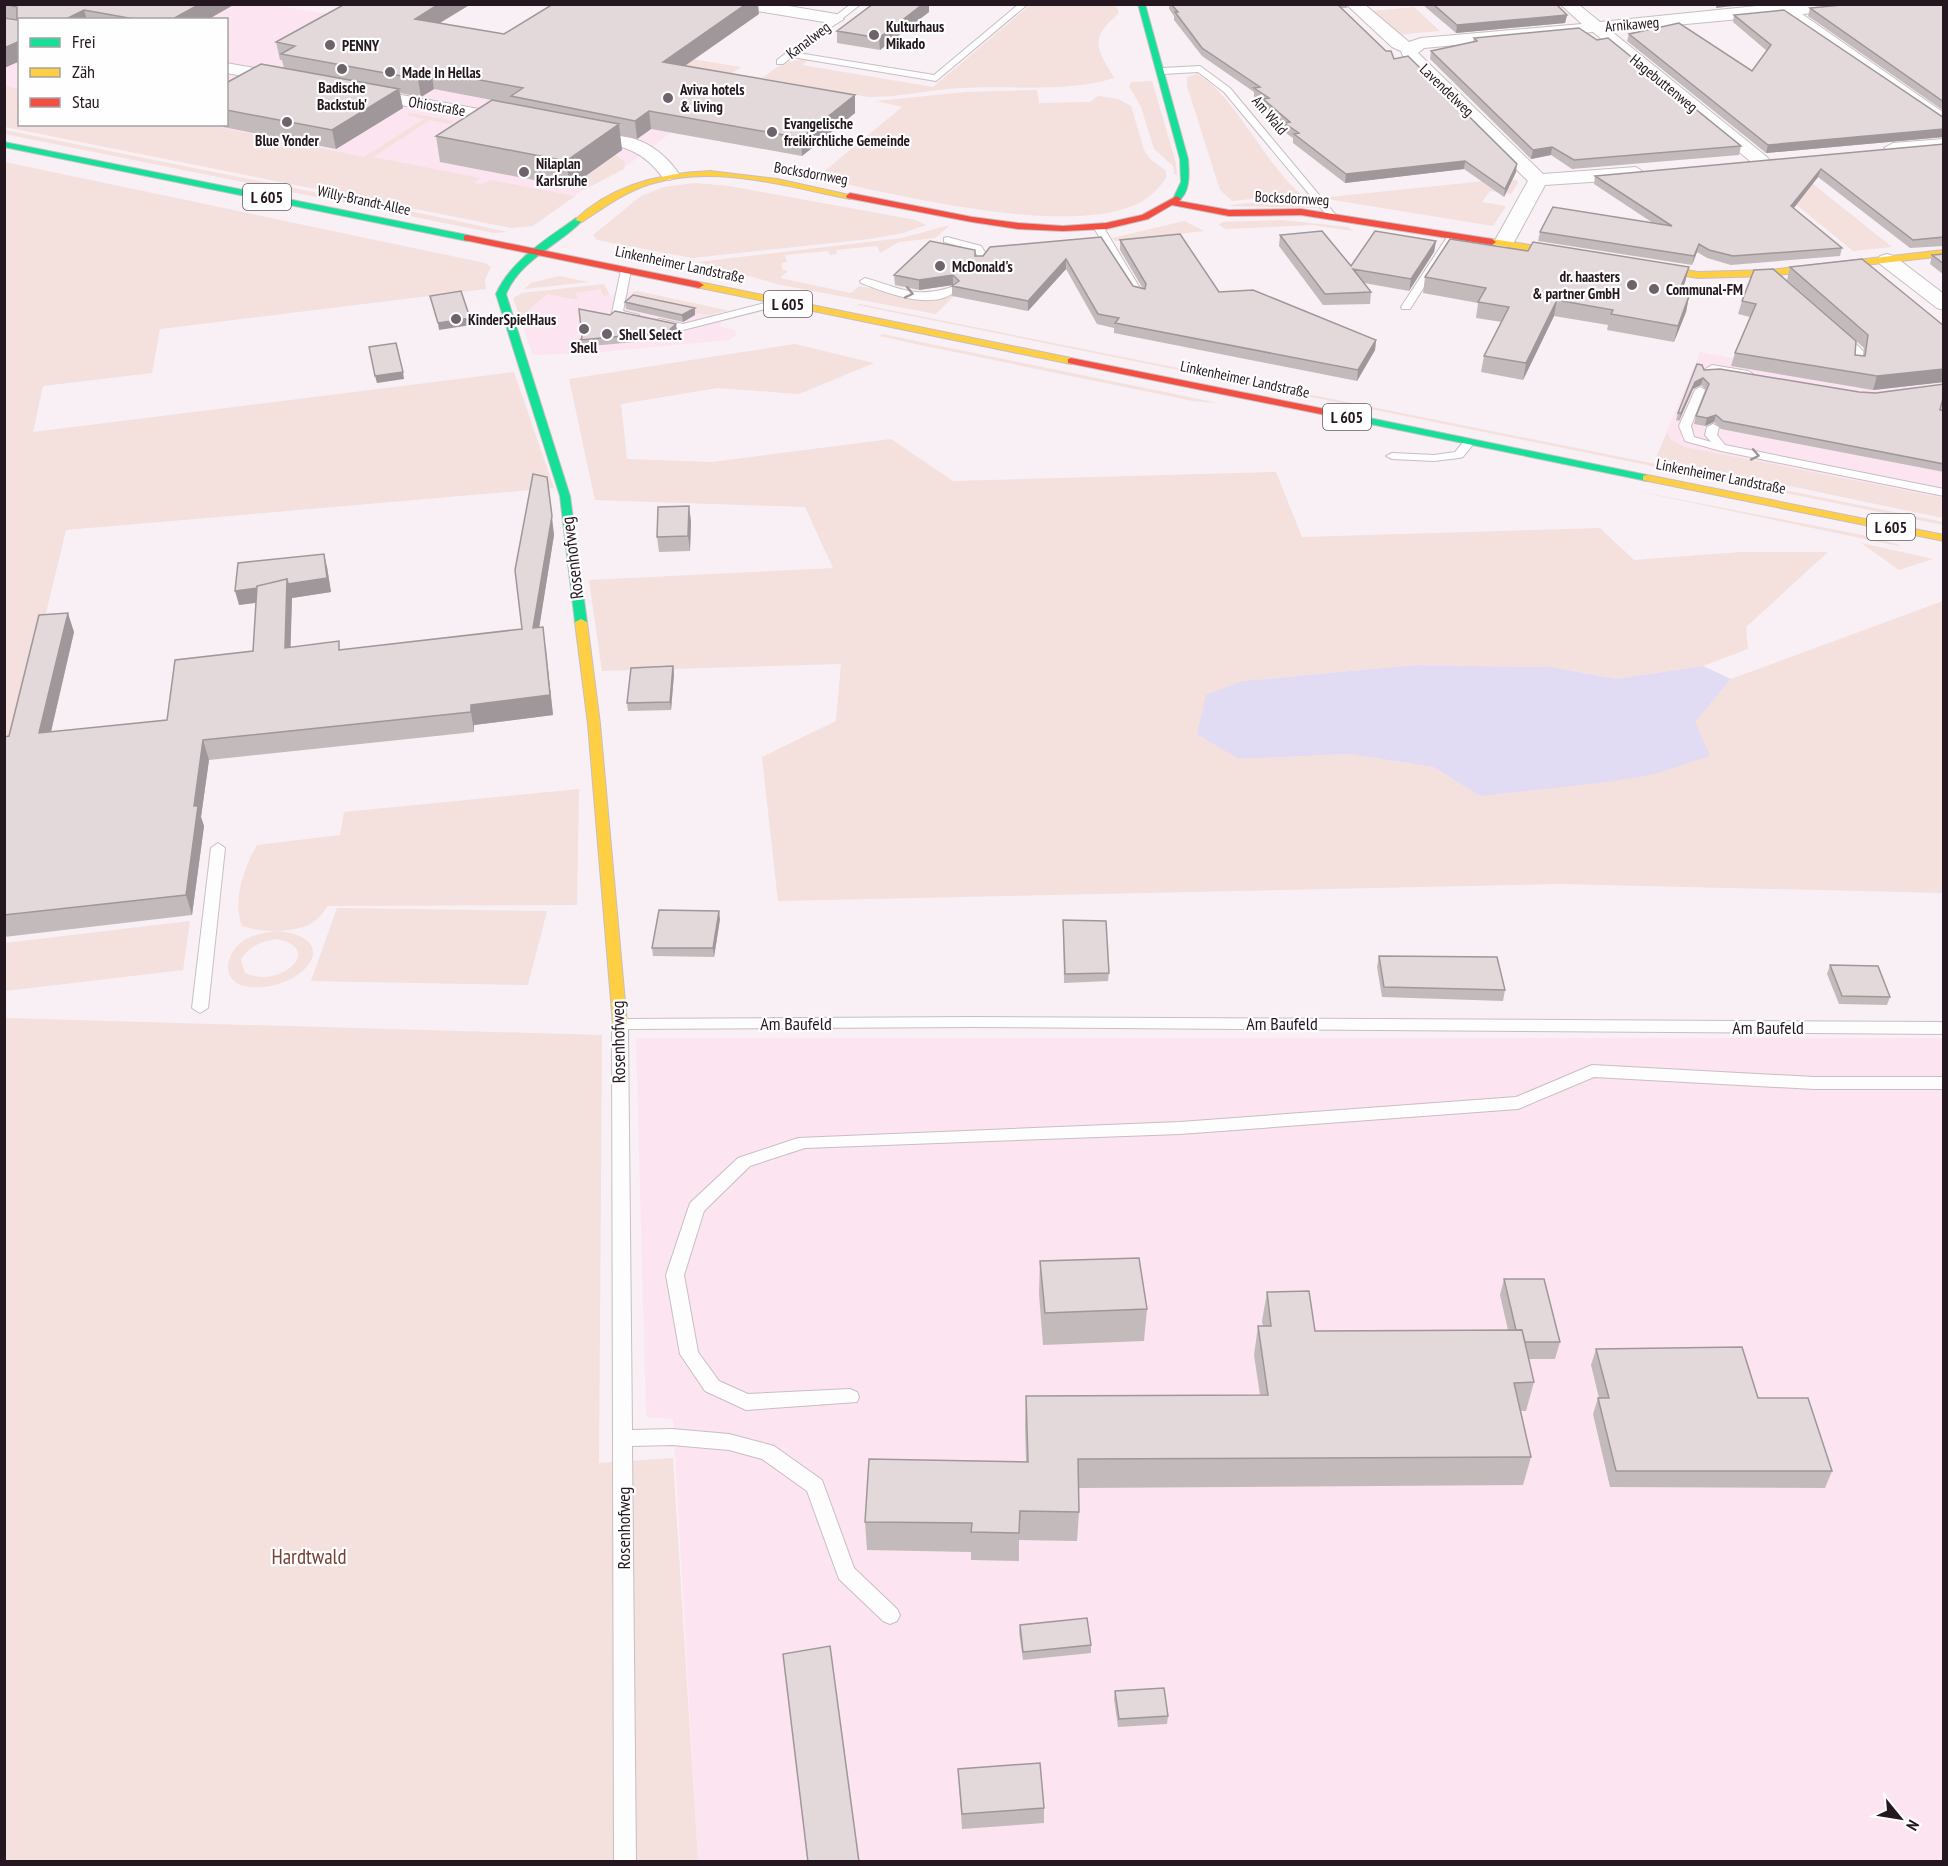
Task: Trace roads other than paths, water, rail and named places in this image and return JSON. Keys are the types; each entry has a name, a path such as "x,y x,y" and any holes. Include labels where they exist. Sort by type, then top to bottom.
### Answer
{"main road":[{"path":"1141,4 1163,71 1186,170 1182,192 1173,203"},
{"name":"Willy-Brandt-Allee","path":"4,144 540,252"},
{"name":"Bocksdornweg","path":"540,252 621,191 639,181 670,174 718,173 1023,227 1068,230 1099,228 1145,217 1173,203 1229,213 1268,210 1332,216 1587,258"},
{"name":"Linkenheimer Landstraße","path":"540,252 1944,538"},
{"name":"Rosenhofweg","path":"540,252 513,273 501,290 565,496 594,724 620,1024"},
{"path":"1629,264 1698,275 1774,277 1944,253"}],"street":[{"name":"Kanalweg","path":"745,4 836,19"},
{"name":"Lavendelweg","path":"1354,4 1398,44 1409,48 1410,54 1538,180"},
{"name":"Hagebuttenweg","path":"1568,4 1761,161"},
{"name":"Arnikaweg","path":"1409,48 1421,43 1783,8 1857,4"},
{"path":"1783,8 1944,121"},
{"path":"228,68 310,83"},
{"name":"Ohiostraße","path":"345,90 535,124"},
{"path":"566,130 643,146 656,154 670,174"},
{"path":"1873,150 1944,144"},
{"path":"1737,164 1783,159"},
{"path":"1503,244 1538,180 1654,172"},
{"path":"1887,260 1944,304"}],"lane":[{"name":"Kanalweg","path":"780,62 857,4"},
{"path":"791,54 936,78 1024,4"},
{"name":"Am Wald","path":"1163,71 1200,69 1227,90 1332,216"},
{"path":"1099,228 1139,294"},
{"path":"1406,308 1452,236"},
{"path":"947,240 978,248 983,256 980,262"},
{"path":"626,270 617,313 682,327 781,302"},
{"path":"866,281 928,297 944,295 952,290"},
{"path":"1832,328 1859,352 1857,365"},
{"path":"1706,373 1712,368 1762,377"},
{"path":"1700,390 1685,426 1689,439 1702,444 1944,493"},
{"path":"1713,427 1711,435 1721,448"},
{"path":"1392,456 1434,458 1459,455 1469,442"},
{"path":"200,1008 218,848"},
{"name":"Am Baufeld","path":"620,1024 973,1022 1944,1028"},
{"name":"Rosenhofweg","path":"620,1024 625,1862"},
{"path":"850,1397 746,1402 712,1386 689,1354 675,1275 696,1208 744,1162 804,1142 1180,1128 1518,1103 1592,1071 1814,1083 1944,1083"},
{"path":"622,1438 672,1437 729,1442 767,1452 815,1486 846,1573 890,1615"}],"place":[{"name":"Kulturhaus Mikado","path":"874,35"},
{"name":"PENNY","path":"330,45"},
{"name":"Badische Backstub'","path":"342,69"},
{"name":"Made In Hellas","path":"390,72"},
{"name":"Aviva hotels & living","path":"668,98"},
{"name":"Blue Yonder","path":"287,122"},
{"name":"Evangelische freikirchliche Gemeinde","path":"772,132"},
{"name":"Nilaplan Karlsruhe","path":"524,172"},
{"name":"McDonald's","path":"940,266"},
{"name":"dr. haasters & partner GmbH","path":"1632,285"},
{"name":"Communal-FM","path":"1654,289"},
{"name":"KinderSpielHaus","path":"456,319"},
{"name":"Shell","path":"584,329"},
{"name":"Shell Select","path":"607,334"}],"park label":[{"name":"Hardtwald","path":"309,1556"}]}
